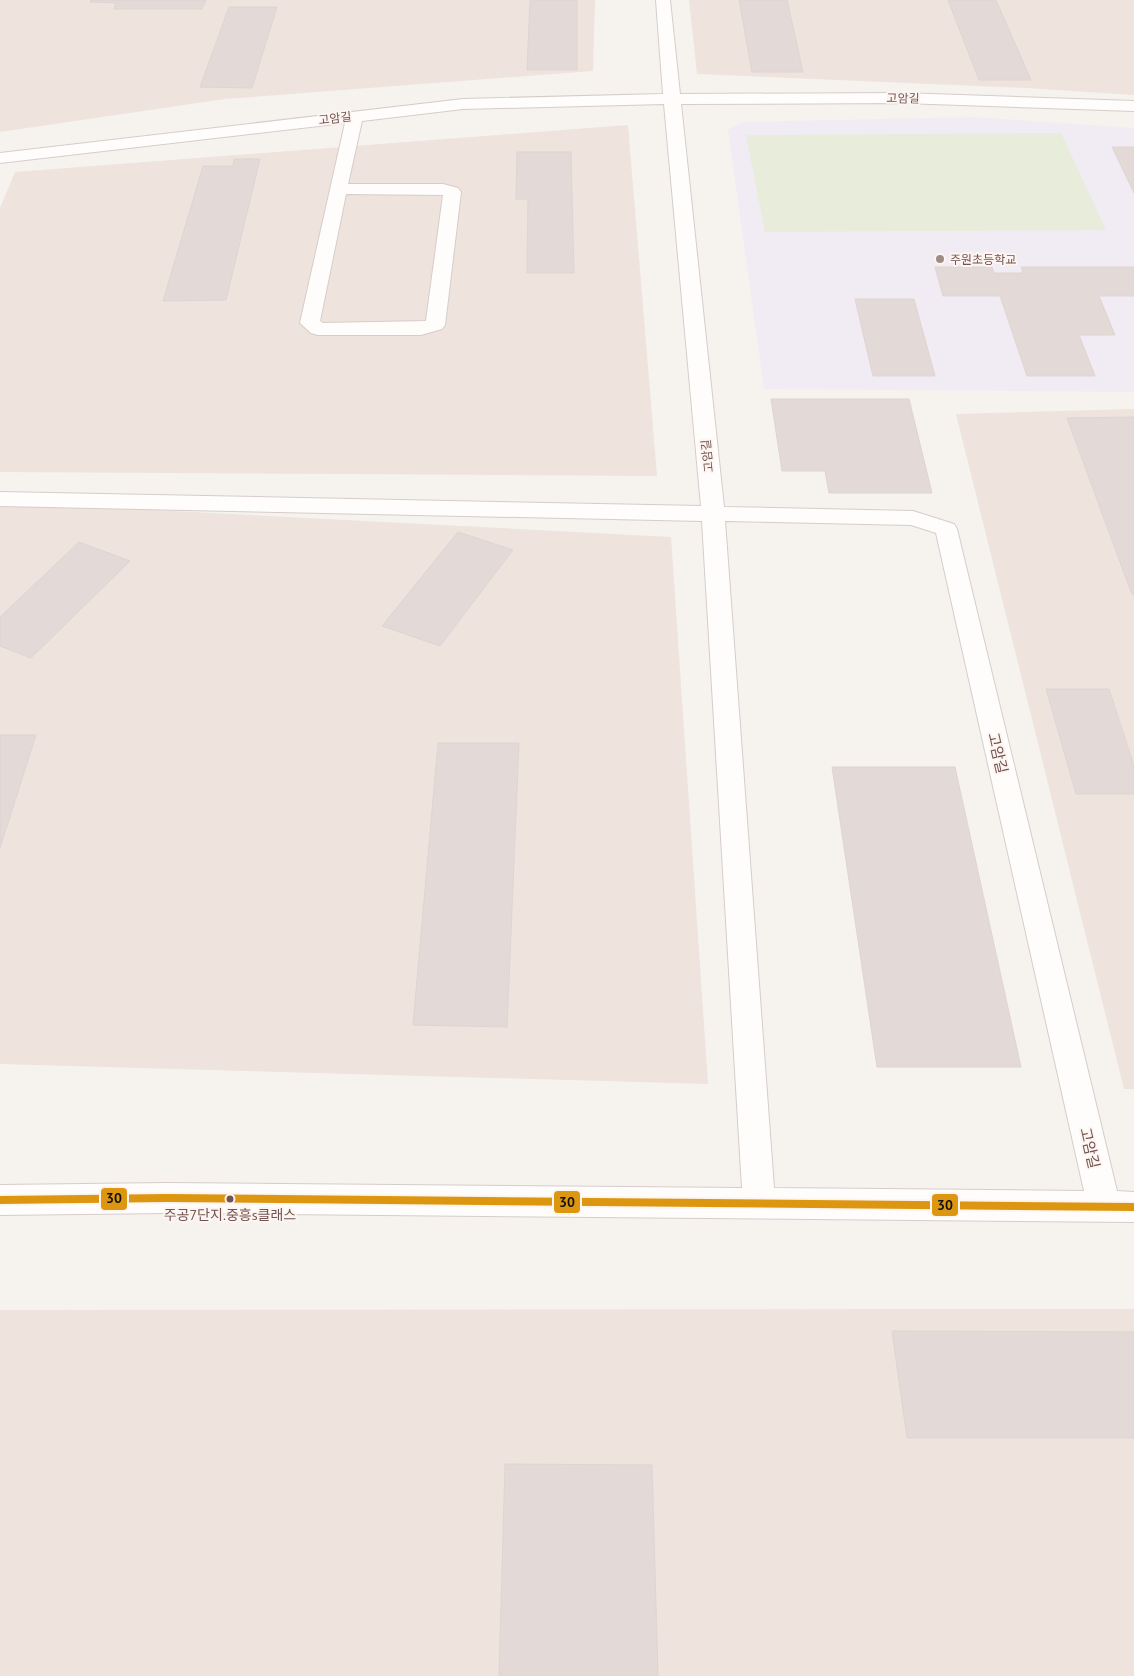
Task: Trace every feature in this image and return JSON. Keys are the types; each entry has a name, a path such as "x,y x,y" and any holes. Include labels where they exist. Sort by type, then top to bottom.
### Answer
{"street":[{"name":"고암길","path":"664,0 713,514 759,1204"},
{"name":"고암길","path":"0,158 463,104 851,97 1063,102 1134,106"},
{"path":"338,189 443,189 452,192 435,326 421,329 318,329 310,323 338,189 355,116"},
{"path":"0,499 713,514"},
{"name":"고암길","path":"0,1200 186,1199 1119,1207 946,529 913,518 713,514"}],"shaded area":[{"path":"0,0 595,0 593,71 225,99 0,132"},
{"path":"689,0 1134,0 1134,95 1026,88 697,74"},
{"name":"주원초등학교","path":"975,117 1134,128 1134,392 764,389 728,130 743,122"},
{"path":"628,125 657,476 0,472 0,208 15,172"},
{"path":"1134,409 1134,1089 1124,1089 956,414"},
{"path":"0,502 671,537 708,1084 0,1064"},
{"path":"1134,1309 1134,1676 0,1676 0,1310"}],"green space":[{"path":"1061,133 1106,230 765,232 746,135"}],"building":[{"path":"91,0 206,0 202,9 114,9 116,3 90,2"},
{"path":"530,0 577,0 577,70 527,70"},
{"path":"739,0 787,0 803,72 752,72"},
{"path":"948,0 996,0 1031,80 979,80"},
{"path":"229,7 277,7 252,88 200,87"},
{"path":"1112,147 1134,147 1134,193"},
{"path":"517,152 571,152 574,273 527,273 528,199 516,199"},
{"path":"234,159 260,159 226,300 163,301 203,166 233,166"},
{"path":"935,267 992,267 994,273 1023,273 1021,267 1134,267 1134,296 1099,296 1115,335 1079,335 1095,376 1027,376 1000,296 943,296"},
{"path":"855,299 914,299 935,376 873,376"},
{"path":"771,399 909,399 932,493 829,493 825,471 782,471"},
{"path":"1134,417 1134,596 1067,418"},
{"path":"458,532 513,550 440,646 382,626"},
{"path":"79,542 130,561 31,658 0,646 0,617"},
{"path":"1046,689 1109,689 1134,766 1134,794 1076,794"},
{"path":"0,735 36,735 0,848"},
{"path":"438,743 519,743 507,1027 413,1025"},
{"path":"832,767 955,767 1021,1067 877,1067"},
{"path":"892,1331 1134,1332 1134,1438 907,1438"},
{"path":"505,1464 652,1465 658,1676 499,1676"}],"transit line":[{"name":"30","path":"0,1200 167,1198 1134,1207"}],"place":[{"name":"주원초등학교","path":"940,259"},
{"name":"주공7단지.중흥s클래스","path":"230,1199"}]}
